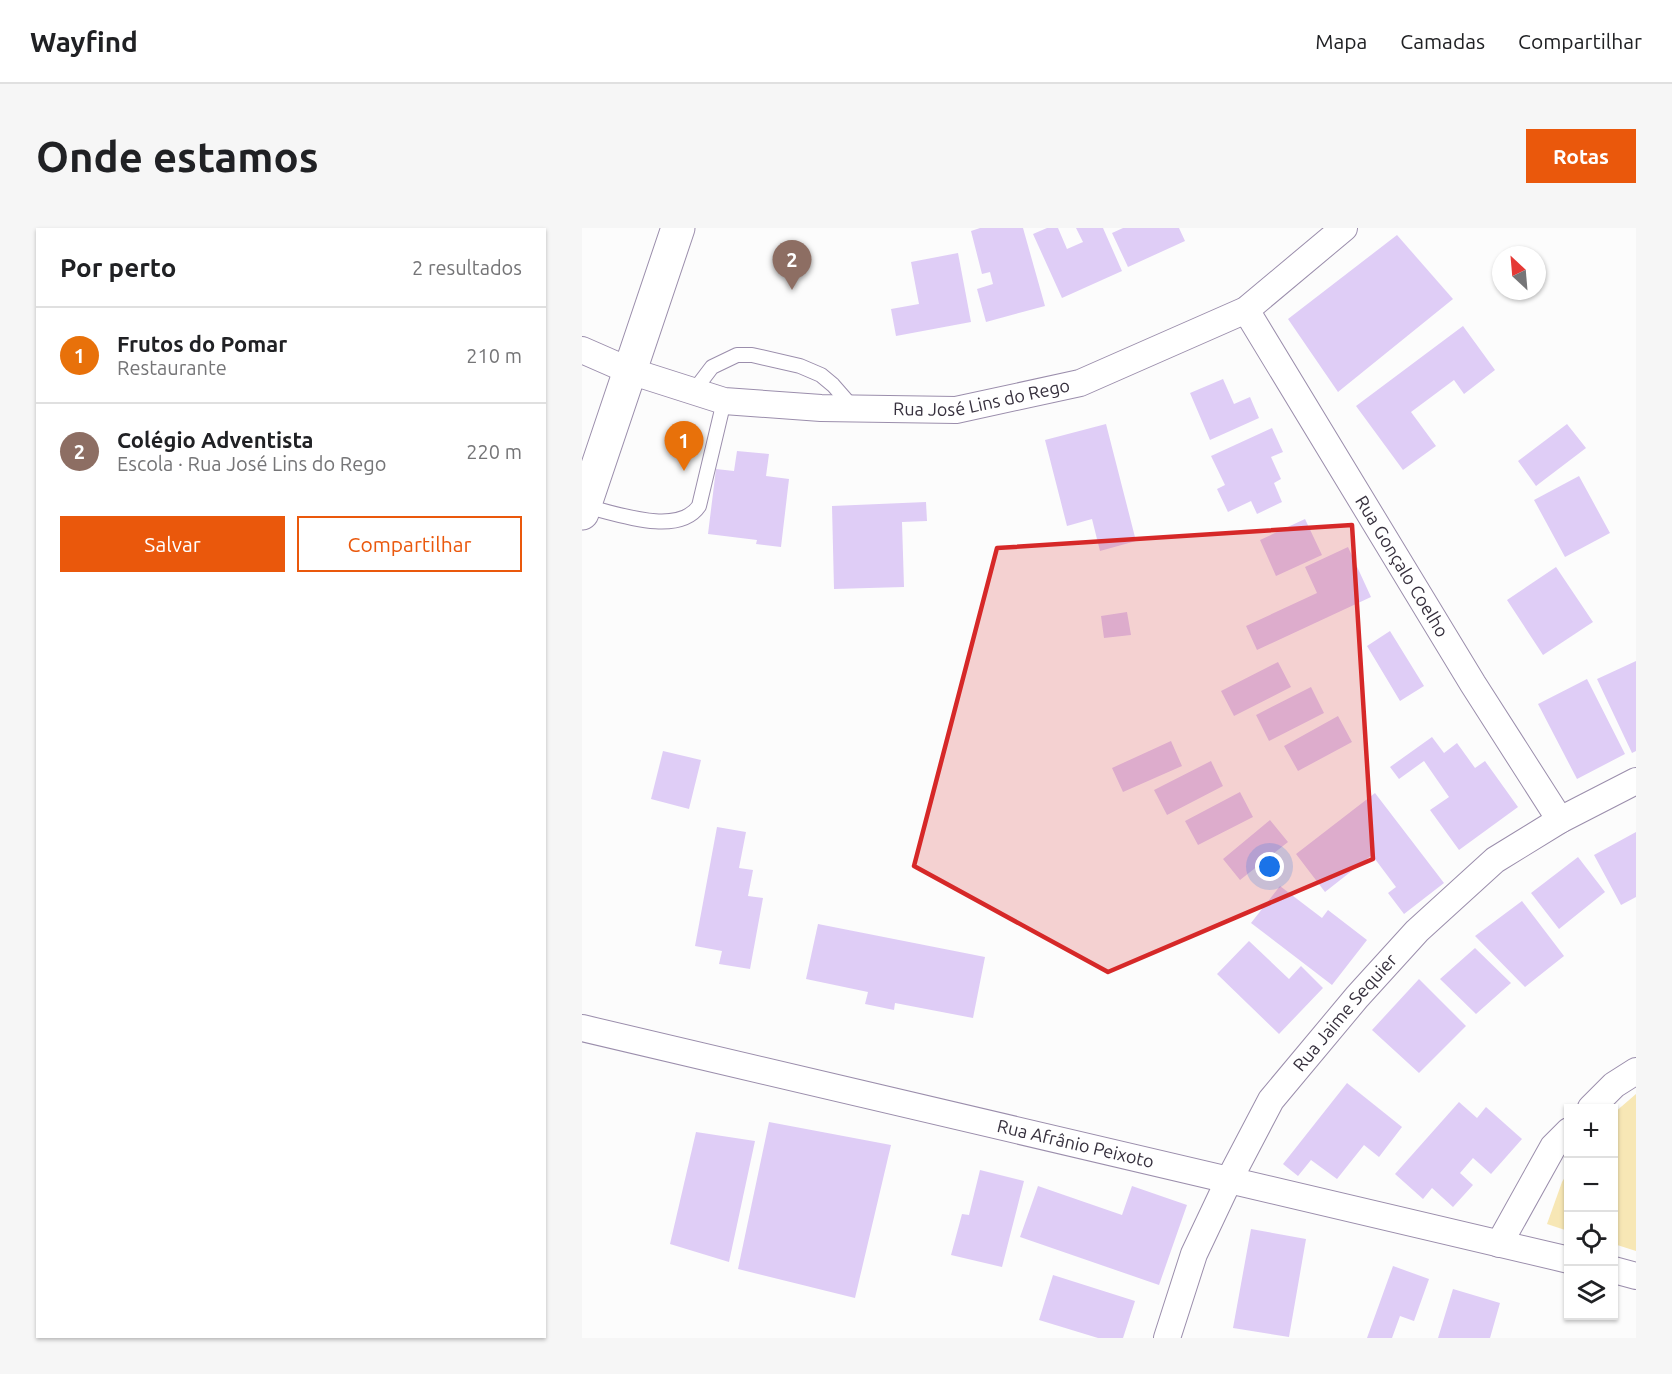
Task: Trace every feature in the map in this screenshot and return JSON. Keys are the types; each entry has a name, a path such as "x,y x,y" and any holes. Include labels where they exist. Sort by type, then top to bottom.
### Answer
{"main road":[{"path":"583,510 678,228"}],"street":[{"name":"Rua José Lins do Rego","path":"582,350 630,371 724,401 821,408 956,411 1080,383 1246,310 1344,228"},
{"name":"Rua Gonçalo Coelho","path":"1246,310 1473,684 1560,820"},
{"name":"Rua Jaime Sequier","path":"1167,1338 1194,1254 1271,1100 1357,997 1417,931 1495,860 1560,820 1636,781"},
{"name":"Rua Afrânio Peixoto","path":"582,1028 1564,1259"},
{"path":"1595,1104 1614,1085 1636,1071"},
{"path":"1499,1244 1553,1147 1564,1136"},
{"path":"1618,1271 1636,1276"}],"lane":[{"path":"693,392 712,367 737,355 752,355 800,366 821,375 833,384 854,409"},
{"path":"583,510 660,522 681,520 694,514 699,506 724,401"}],"highlighted area":[{"path":"1352,525 1373,859 1108,972 914,866 997,548"}],"shaded area":[{"path":"1636,1094 1636,1251 1618,1245 1618,1110"},
{"path":"1564,1179 1564,1229 1547,1224"}],"building":[{"path":"980,228 1023,228 1045,306 986,322 977,289 993,284 990,272 982,274 971,231"},
{"path":"1047,228 1058,228 1067,249 1083,242 1076,228 1103,228 1122,271 1062,298 1033,234"},
{"path":"1123,228 1179,228 1185,241 1128,267 1112,233"},
{"path":"1397,235 1453,299 1338,392 1288,319"},
{"path":"958,253 971,322 896,336 891,309 919,304 911,262"},
{"path":"1463,326 1495,370 1464,394 1454,380 1411,412 1436,446 1403,470 1356,406"},
{"path":"1223,379 1234,404 1250,397 1259,418 1210,440 1190,393"},
{"path":"1106,424 1136,541 1100,551 1092,519 1067,526 1045,440"},
{"path":"1567,424 1586,448 1536,486 1518,461"},
{"path":"1272,428 1283,452 1271,457 1281,479 1274,483 1282,502 1257,514 1251,501 1228,512 1217,489 1225,485 1211,456"},
{"path":"737,451 769,454 766,476 789,479 781,547 756,544 757,540 708,534 716,469 734,471"},
{"path":"1579,476 1610,533 1565,557 1534,500"},
{"path":"926,502 927,521 902,522 904,587 834,589 832,506"},
{"path":"1305,519 1322,555 1276,576 1260,540"},
{"path":"1348,547 1371,597 1257,650 1246,626 1317,593 1305,567"},
{"path":"1556,567 1593,622 1543,655 1507,600"},
{"path":"1127,612 1131,635 1104,638 1101,616"},
{"path":"1390,631 1424,686 1400,701 1367,646"},
{"path":"1636,661 1636,751 1632,753 1597,679"},
{"path":"1278,662 1291,687 1234,716 1221,691"},
{"path":"1587,679 1625,754 1577,779 1538,704"},
{"path":"1311,687 1324,713 1269,741 1256,715"},
{"path":"1338,716 1352,742 1298,771 1284,746"},
{"path":"1432,737 1444,753 1457,743 1475,768 1485,761 1518,807 1459,850 1430,810 1449,797 1424,761 1399,779 1390,767"},
{"path":"1171,741 1182,766 1123,792 1112,768"},
{"path":"663,751 701,760 689,809 651,799"},
{"path":"1211,761 1223,786 1167,815 1154,790"},
{"path":"1240,792 1253,817 1198,845 1185,821"},
{"path":"1375,793 1444,883 1404,914 1388,893 1396,887 1372,855 1325,892 1296,854"},
{"path":"1270,820 1288,842 1240,880 1223,859"},
{"path":"717,827 746,832 739,868 753,870 748,896 763,898 750,969 719,964 722,951 695,946"},
{"path":"1636,832 1636,897 1621,905 1594,855"},
{"path":"1578,857 1605,892 1559,929 1531,893"},
{"path":"1280,886 1322,918 1328,910 1367,940 1332,985 1251,923"},
{"path":"1522,901 1564,956 1525,987 1475,936"},
{"path":"818,924 985,957 973,1018 895,1003 894,1010 865,1004 868,992 806,979"},
{"path":"1249,941 1289,979 1301,966 1323,988 1279,1034 1217,974"},
{"path":"1475,948 1511,983 1476,1014 1440,979"},
{"path":"1419,979 1466,1026 1419,1073 1372,1030"},
{"path":"1347,1083 1402,1127 1379,1157 1364,1145 1337,1179 1311,1160 1298,1176 1283,1164"},
{"path":"1459,1102 1477,1118 1486,1107 1522,1139 1491,1174 1473,1158 1460,1173 1473,1185 1453,1207 1432,1188 1423,1199 1395,1174"},
{"path":"769,1122 891,1145 855,1298 738,1269"},
{"path":"696,1132 755,1141 729,1262 670,1244"},
{"path":"980,1170 1024,1181 1002,1267 951,1255 962,1214 969,1215"},
{"path":"1038,1186 1122,1215 1132,1186 1187,1205 1159,1285 1020,1237"},
{"path":"1251,1229 1306,1239 1289,1337 1233,1328"},
{"path":"1393,1266 1429,1279 1414,1321 1400,1316 1392,1338 1367,1338"},
{"path":"1053,1275 1135,1301 1123,1338 1098,1338 1039,1320"},
{"path":"1453,1289 1500,1303 1490,1338 1438,1338"}],"place":[{"name":"Colégio Adventista","path":"792,290"},
{"name":"Frutos do Pomar","path":"684,471"}]}
